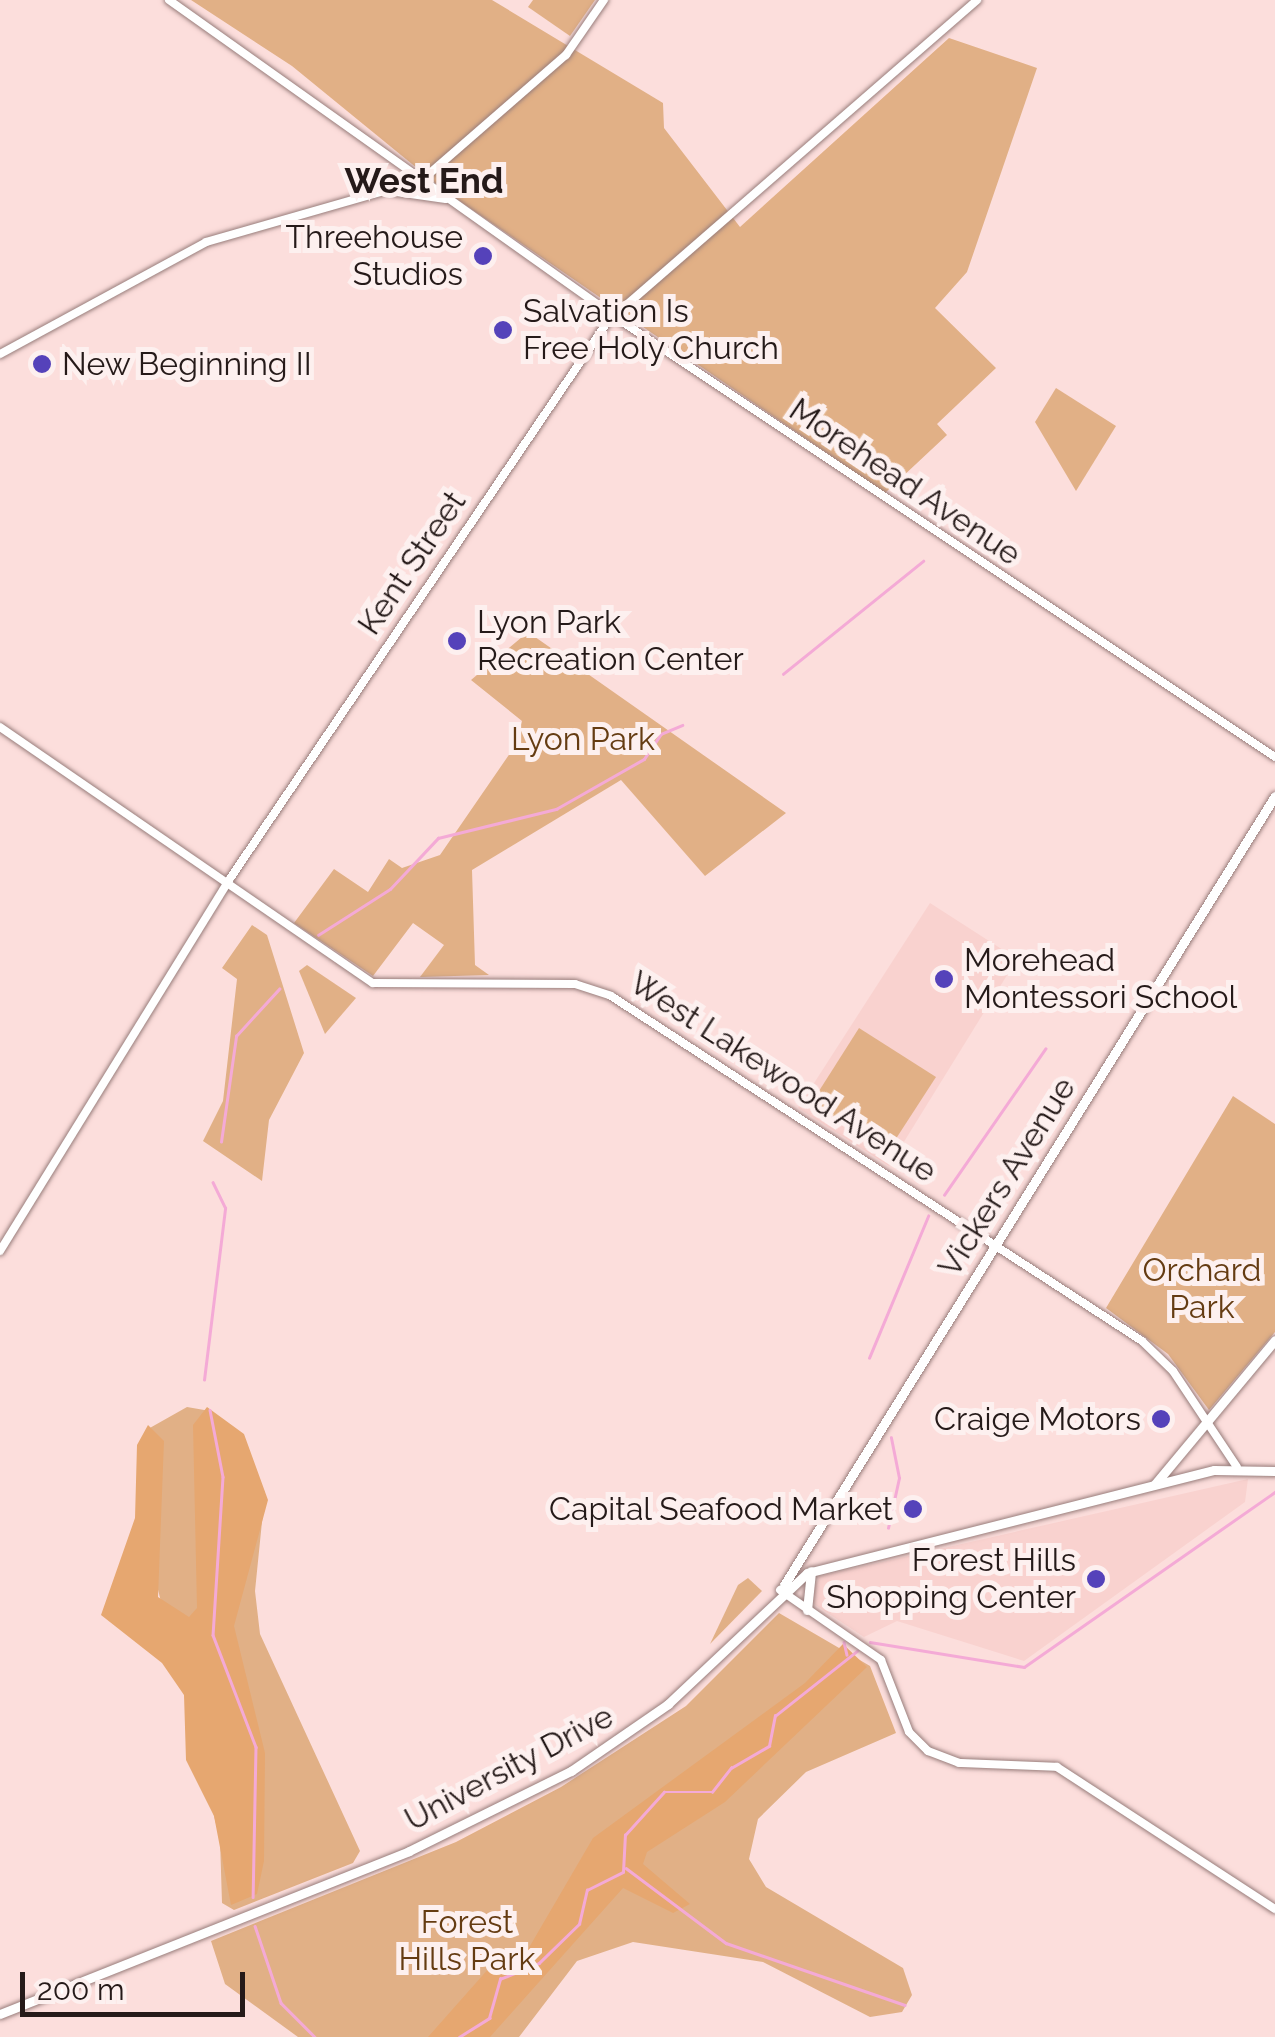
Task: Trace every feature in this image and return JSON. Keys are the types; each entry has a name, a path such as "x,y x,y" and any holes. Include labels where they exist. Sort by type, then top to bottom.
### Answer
{"main road":[{"name":"Vickers Avenue","path":"782,1587 1275,796"},
{"path":"1154,1484 1275,1340"},
{"path":"1237,1467 1275,1471"},
{"name":"University Drive","path":"0,2014 409,1851 570,1771 668,1704 782,1587 811,1572 1154,1484 1237,1467"},
{"path":"807,1610 811,1572"}],"street":[{"name":"Morehead Avenue","path":"170,0 613,316 1275,757"},
{"path":"0,354 189,249 422,180 566,55 604,0"},
{"name":"Kent Street","path":"0,1251 226,885 613,316 640,302 977,0"},
{"path":"381,190 446,199"},
{"name":"West Lakewood Avenue","path":"0,726 226,885 384,986 597,988 1150,1348 1208,1422 1237,1467"},
{"path":"782,1587 807,1610 885,1665 910,1732 950,1761 1057,1767 1275,1910"}],"shaded area":[{"path":"930,903 1017,959 889,1166 798,1108"},
{"name":"Forest Hills Park","path":"207,1407 244,1434 268,1500 234,1626 265,1753 264,1861 257,1894 231,1905 214,1816 186,1760 184,1695 162,1663 101,1615 135,1518 137,1445 148,1425 164,1441 158,1597 189,1617 197,1608 193,1425"},
{"name":"Forest Hills Shopping Center","path":"1248,1479 1245,1502 1024,1661 897,1621 864,1637 808,1600 820,1576"},
{"path":"843,1644 867,1667 725,1802 647,1852 643,1864 690,1904 673,1913 623,1888 490,2037 428,2037 490,1967 527,1951 593,1838 805,1683"}],"green space":[{"path":"191,0 492,0 663,103 664,128 740,227 949,38 1037,68 967,272 935,308 996,368 937,424 947,435 885,493 445,191 292,66"},
{"path":"533,0 595,0 570,36 528,7"},
{"path":"1056,388 1116,426 1076,491 1035,422"},
{"name":"Lyon Park","path":"528,632 786,813 705,876 621,780 472,870 475,965 489,975 420,977 444,945 413,923 373,976 294,923 334,869 368,892 389,859 402,868 440,855 515,746 522,721 471,680"},
{"path":"252,925 267,935 304,1053 269,1120 262,1181 203,1141 223,1101 237,979 222,968"},
{"path":"307,965 356,998 325,1034 299,971"},
{"path":"859,1028 936,1077 888,1151 812,1102"},
{"name":"Orchard Park","path":"1233,1096 1275,1124 1275,1332 1209,1410 1168,1354 1106,1308"},
{"name":"Forest Hills Park","path":"187,1407 210,1411 265,1492 255,1591 260,1634 360,1851 353,1863 234,1910 222,1903 220,1840 140,1517 148,1429"},
{"path":"748,1578 762,1591 710,1644 738,1585"},
{"name":"Forest Hills Park","path":"779,1613 870,1666 896,1733 806,1772 758,1819 749,1859 766,1887 903,1968 912,1995 902,2012 870,2017 763,1962 633,1942 577,1961 519,2037 298,2037 225,1984 211,1941 456,1842 561,1787 686,1706"}],"waterway":[{"path":"783,674 923,561"},
{"path":"318,935 390,889 438,838 556,809 644,759 661,734 682,725"},
{"path":"221,1142 236,1036 279,989"},
{"path":"944,1195 1045,1049"},
{"path":"204,1380 225,1208 213,1183"},
{"path":"869,1358 928,1216"},
{"path":"210,1410 223,1477 213,1635 256,1747 253,1897"},
{"path":"888,1528 899,1478 891,1438"},
{"path":"870,1642 1024,1667 1275,1492"},
{"path":"844,1642 847,1655"},
{"path":"459,2037 489,2018 500,1979 539,1963 579,1924 587,1890 623,1872 625,1835 664,1792 712,1792 731,1768 769,1746 775,1716 857,1651"},
{"path":"626,1868 726,1943 905,2005"},
{"path":"255,1926 281,2003 315,2037"}],"place":[{"name":"Threehouse Studios","path":"483,256"},
{"name":"Salvation Is Free Holy Church","path":"503,330"},
{"name":"New Beginning II","path":"42,364"},
{"name":"Lyon Park Recreation Center","path":"457,641"},
{"name":"Morehead Montessori School","path":"944,979"},
{"name":"Craige Motors","path":"1161,1419"},
{"name":"Capital Seafood Market","path":"913,1509"},
{"name":"Forest Hills Shopping Center","path":"1096,1579"}],"district":[{"name":"West End","path":"424,181"}]}
